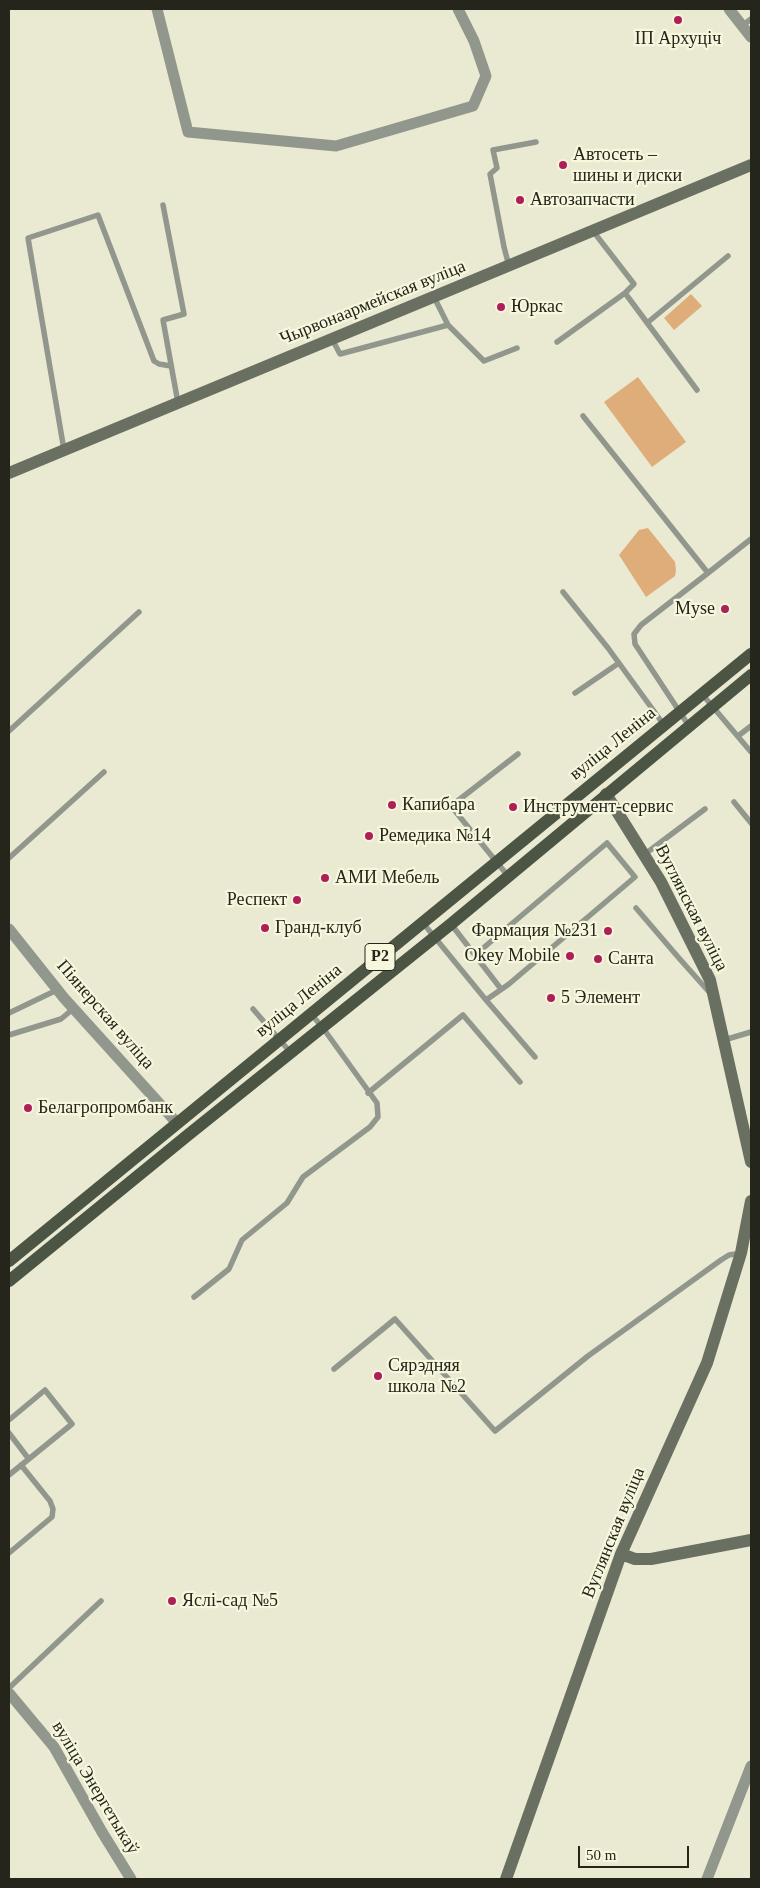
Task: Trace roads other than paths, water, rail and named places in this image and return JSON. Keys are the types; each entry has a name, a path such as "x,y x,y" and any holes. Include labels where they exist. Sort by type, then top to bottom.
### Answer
{"main road":[{"name":"вуліца Леніна","path":"9,1261 751,654"},
{"name":"вуліца Леніна","path":"9,1282 188,1135 434,938 751,675"},
{"path":"596,781 606,794"},
{"path":"177,1123 188,1135"}],"street":[{"path":"157,9 188,132 336,146 473,106 486,76 474,41 458,9"},
{"path":"729,9 747,22 751,37"},
{"name":"Чырвонаармейская вуліца","path":"9,473 751,165"},
{"name":"Вуглянская вуліца","path":"606,794 661,882 710,980 751,1162"},
{"name":"Піянерская вуліца","path":"9,929 73,1009 177,1123"},
{"name":"Вуглянская вуліца","path":"506,1879 621,1554 707,1363 741,1253 751,1201"},
{"path":"621,1554 635,1559 652,1559 751,1540"},
{"name":"вуліца Энергетыкаў","path":"9,1693 54,1747 131,1879"},
{"path":"707,1879 751,1766"}],"lane":[{"path":"510,266 504,246 490,174 497,168 493,150 536,142"},
{"path":"163,205 184,314 163,320 178,403"},
{"path":"64,450 28,238 98,215 154,361 171,366"},
{"path":"557,342 625,293 634,284 593,231"},
{"path":"647,323 728,256"},
{"path":"625,293 697,390"},
{"path":"434,297 448,325 484,361 517,348"},
{"path":"332,339 340,354 448,325"},
{"path":"583,416 708,573"},
{"path":"689,726 635,644 634,634 640,625 751,539"},
{"path":"563,592 619,663 664,725"},
{"path":"9,731 139,612"},
{"path":"575,694 619,663"},
{"path":"702,694 751,752"},
{"path":"738,736 751,726"},
{"path":"508,876 498,861 452,806 518,754"},
{"path":"9,858 104,772"},
{"path":"734,802 751,823"},
{"path":"645,854 704,809"},
{"path":"475,955 607,844 635,877 486,1000"},
{"path":"636,908 714,996"},
{"path":"423,923 535,1057"},
{"path":"451,924 501,989"},
{"path":"9,1013 57,990"},
{"path":"254,1008 291,1053"},
{"path":"9,1035 60,1019 73,1009"},
{"path":"194,1296 229,1269 242,1240 287,1203 303,1177 370,1127 378,1117 377,1103 323,1028 310,1014"},
{"path":"368,1093 463,1015 520,1082"},
{"path":"724,1040 751,1032"},
{"path":"334,1370 395,1320 495,1431 588,1356 722,1260 730,1255 741,1253"},
{"path":"9,1420 45,1390 72,1424 9,1474"},
{"path":"9,1433 28,1458"},
{"path":"9,1553 52,1517 54,1509 50,1500 21,1464"},
{"path":"9,1688 101,1601"}],"place":[{"name":"ІП Архуціч","path":"678,20"},
{"name":"Автосеть – шины и диски","path":"563,165"},
{"name":"Автозапчасти","path":"520,200"},
{"name":"Юркас","path":"501,307"},
{"name":"Myse","path":"725,609"},
{"name":"Капибара","path":"392,805"},
{"name":"Инструмент-сервис","path":"513,807"},
{"name":"Ремедика №14","path":"369,836"},
{"name":"АМИ Мебель","path":"325,878"},
{"name":"Респект","path":"297,900"},
{"name":"Гранд-клуб","path":"265,928"},
{"name":"Фармация №231","path":"608,931"},
{"name":"Okey Mobile","path":"570,956"},
{"name":"Санта","path":"598,959"},
{"name":"5 Элемент","path":"551,998"},
{"name":"Белагропромбанк","path":"28,1108"},
{"name":"Сярэдняя школа №2","path":"378,1376"},
{"name":"Яслі-сад №5","path":"172,1601"}]}
